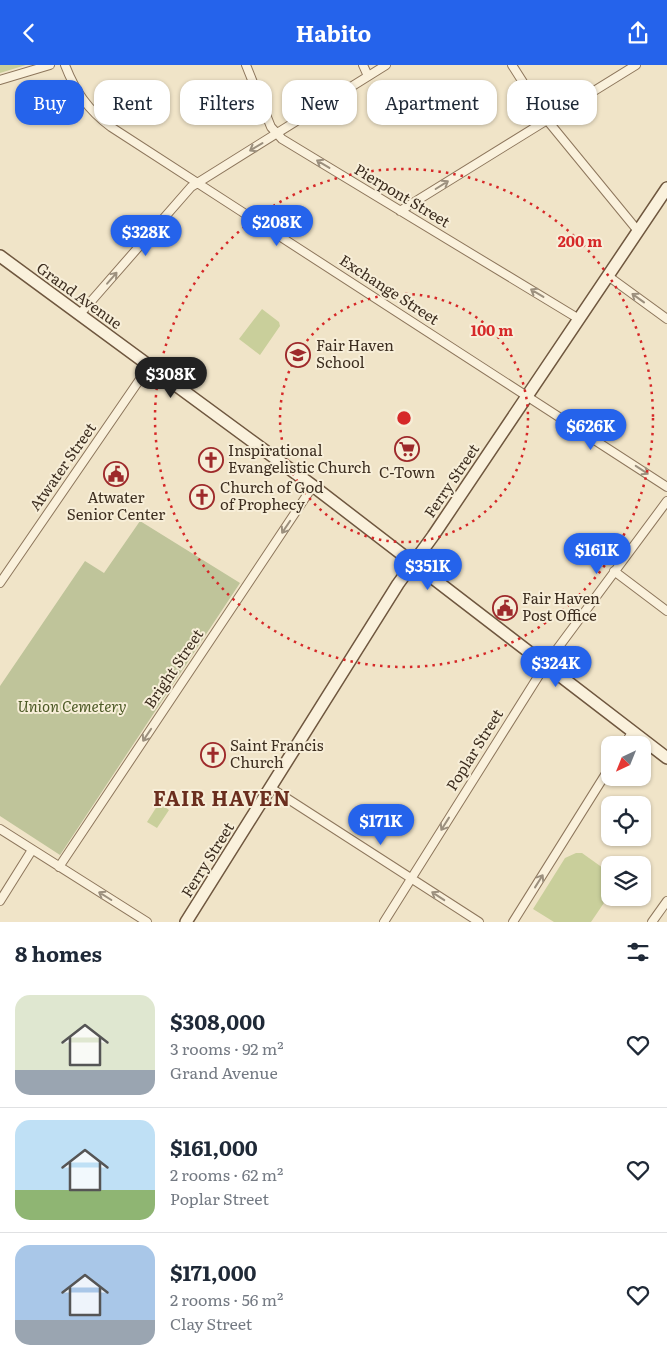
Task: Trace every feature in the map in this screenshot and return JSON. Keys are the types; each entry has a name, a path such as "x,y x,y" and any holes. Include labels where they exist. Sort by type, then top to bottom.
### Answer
{"main road":[{"name":"Ferry Street","path":"186,922 398,583 433,537 667,188"},
{"name":"Grand Avenue","path":"1,260 80,314 313,487 667,758"}],"street":[{"path":"0,80 50,65"},
{"name":"Exchange Street","path":"65,65 77,93 96,116 667,487"},
{"name":"Pierpont Street","path":"246,65 269,123 277,134 288,143 579,319"},
{"path":"363,65 368,76"},
{"path":"80,314 191,187 386,65"},
{"path":"512,65 521,80"},
{"path":"597,90 636,65"},
{"path":"400,211 540,125"},
{"path":"550,125 638,231"},
{"path":"608,276 667,319"},
{"name":"Atwater Street","path":"0,583 149,366"},
{"name":"Bright Street","path":"59,867 313,487"},
{"name":"Poplar Street","path":"384,922 546,664 667,501"},
{"path":"614,571 667,611"},
{"path":"630,736 633,731"},
{"path":"513,922 601,781"},
{"path":"271,788 479,922"},
{"path":"0,829 147,922"},
{"path":"0,901 32,850"},
{"path":"652,922 667,901"}],"green space":[{"path":"0,65 26,65 0,73"},
{"path":"262,309 279,322 280,326 260,355 239,339"},
{"name":"Union Cemetery","path":"140,521 240,583 60,855 0,816 0,686 85,561 104,573"},
{"path":"159,803 169,810 157,828 147,822"},
{"path":"576,853 582,853 601,867 602,906 591,922 554,922 533,909 565,858"}],"place":[{"name":"Fair Haven School","path":"298,355"},
{"name":"C-Town","path":"407,449"},
{"name":"Inspirational Evangelistic Church","path":"211,460"},
{"name":"Atwater Senior Center","path":"116,474"},
{"name":"Church of God of Prophecy","path":"202,497"},
{"name":"Fair Haven Post Office","path":"505,608"},
{"name":"Saint Francis Church","path":"213,755"}],"district":[{"name":"FAIR HAVEN","path":"222,799"}]}
